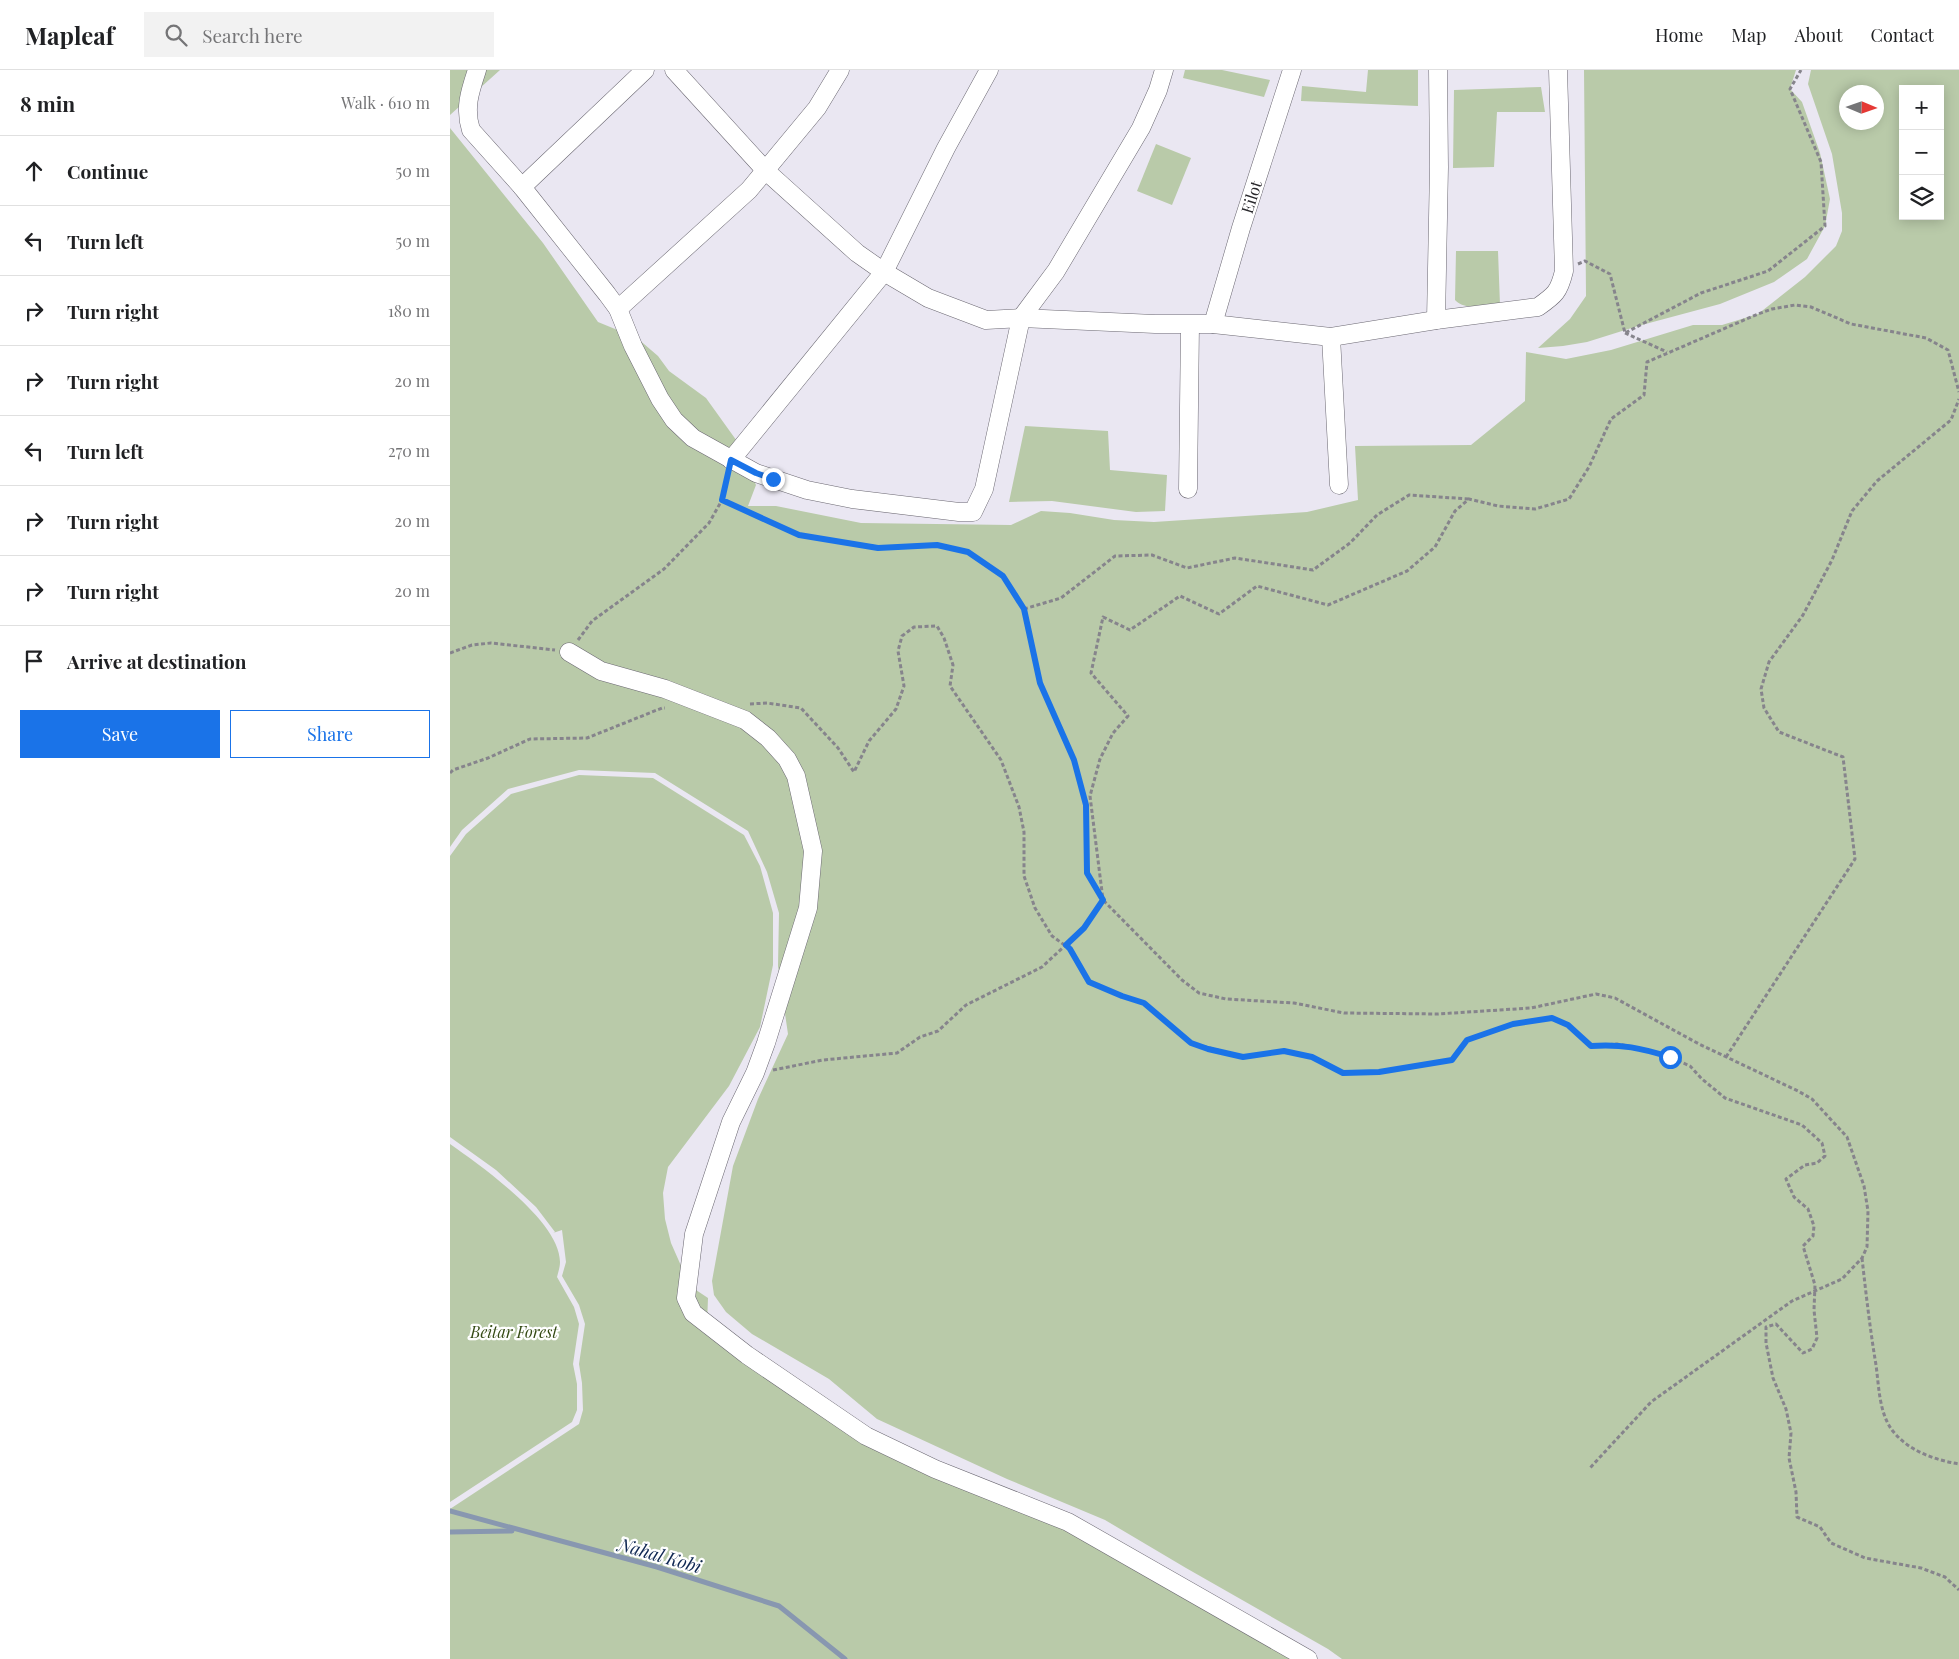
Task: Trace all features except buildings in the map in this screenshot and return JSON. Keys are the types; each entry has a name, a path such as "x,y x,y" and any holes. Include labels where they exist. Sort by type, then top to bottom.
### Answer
{"street":[{"path":"477,70 468,96 468,119 471,130 522,187 618,309 633,346 660,399 674,420 693,438 756,473 807,490 852,499 959,512 974,512 984,489 1022,318 1056,271 1141,128 1158,90 1164,70"},
{"path":"522,187 645,70"},
{"path":"674,70 766,171 857,253 884,272 928,298 986,320 1022,318 1190,325 1213,324 1331,337 1436,320 1538,307 1560,288 1564,271 1558,70"},
{"path":"618,309 749,190 817,108 840,70"},
{"path":"731,460 884,272 946,148 989,70"},
{"name":"Eilot","path":"1213,324 1241,228 1292,70"},
{"path":"1436,320 1439,167 1438,70"},
{"path":"1188,489 1190,325"},
{"path":"1331,337 1339,485"},
{"path":"569,652 601,671 665,690 745,720 768,738 787,759 796,776 813,851 808,908 766,1043 755,1073 731,1122 694,1234 686,1298 693,1314 747,1355 866,1436 935,1469 1068,1522 1308,1659"}],"path":[{"path":"1625,333 1701,293 1768,271 1825,226 1821,162 1790,89 1801,70"},
{"path":"1564,271 1585,261 1610,274 1625,333"},
{"path":"1024,609 1061,598 1115,556 1152,555 1187,568 1235,558 1313,570 1350,543 1377,515 1409,495 1469,499 1498,506 1535,509 1569,499 1589,467 1611,419 1644,395 1647,362 1772,309 1795,305 1811,307 1851,324 1926,338 1948,350 1959,392"},
{"path":"1625,333 1668,353"},
{"path":"1726,1057 1855,858 1843,756 1780,732 1764,708 1761,689 1769,662 1803,615 1832,560 1852,511 1877,481 1951,420 1959,399"},
{"path":"450,653 472,645 491,643 569,652 592,621 664,569 709,524 722,500 731,460"},
{"path":"755,1073 822,1060 897,1053 920,1037 938,1031 966,1005 1042,967 1084,928 1103,900 1090,796 1100,759 1113,733 1128,716 1091,673 1103,617 1130,630 1180,596 1220,614 1257,586 1328,605 1408,571 1435,547 1455,511 1469,499"},
{"path":"722,500 799,535 878,548 937,545 968,552 1003,576 1024,609 1040,683 1074,760 1086,805 1087,873 1103,900 1182,980 1199,992 1226,999 1294,1003 1344,1013 1419,1014 1531,1008 1596,994 1615,998 1726,1057 1812,1099 1847,1137 1864,1186 1868,1211 1867,1247 1862,1258 1842,1279 1792,1301 1651,1402 1590,1469"},
{"path":"749,704 767,703 801,708 838,748 854,772 868,741 896,709 904,686 898,651 902,636 914,627 937,626 944,638 953,665 950,686 1001,760 1019,808 1024,832 1024,876 1035,908 1052,936 1070,949 1089,982 1144,1003 1191,1043 1243,1057 1284,1051 1312,1057 1343,1073 1379,1072 1452,1060 1467,1040 1513,1024 1552,1018 1568,1025 1591,1046 1617,1044 1639,1048 1683,1063 1690,1066 1725,1098 1802,1125 1822,1143 1825,1156 1817,1163 1805,1165 1786,1179 1794,1197 1808,1209 1814,1226 1813,1236 1803,1246 1815,1285 1814,1310 1817,1338 1812,1349 1803,1353 1776,1324 1766,1327 1766,1343 1772,1378 1786,1409 1791,1433 1789,1458 1796,1492 1797,1517 1820,1527 1831,1543 1865,1558 1929,1571 1945,1577 1959,1590"},
{"path":"450,773 453,770 488,758 530,739 587,738 662,708 671,708"},
{"path":"1862,1258 1868,1315 1883,1413 1893,1431 1910,1447 1940,1461 1959,1464"}],"green space":[{"path":"450,70 500,70 450,115"},
{"path":"1185,70 1222,70 1270,80 1264,97 1183,78"},
{"path":"1368,70 1418,70 1418,106 1301,101 1302,86 1366,92"},
{"path":"1584,70 1796,70 1790,89 1802,102 1820,153 1830,199 1825,226 1807,259 1774,282 1720,304 1587,342 1538,348 1570,319 1586,296"},
{"path":"1811,70 1959,70 1959,1659 1342,1659 1328,1649 1105,1520 1007,1479 877,1419 829,1379 752,1334 726,1312 714,1295 712,1281 733,1166 758,1099 788,1034 778,966 779,913 767,872 748,831 655,773 579,770 508,789 462,830 450,847 450,128 543,243 598,322 637,338 658,356 669,371 706,398 739,444 756,485 748,506 776,506 861,523 1011,525 1041,511 1070,513 1114,520 1154,522 1307,512 1358,500 1355,446 1471,445 1525,401 1526,352 1566,359 1611,350 1693,325 1722,325 1758,314 1805,277 1836,246 1842,231 1842,213 1832,154 1808,84"},
{"path":"1541,87 1545,112 1497,112 1494,167 1453,168 1454,90"},
{"path":"1156,144 1191,158 1172,205 1137,191"},
{"path":"1456,251 1498,251 1500,305 1470,307 1455,300"},
{"path":"1025,426 1108,431 1110,470 1167,475 1165,511 1136,512 1052,501 1009,502"},
{"path":"579,775 653,778 744,835 760,866 773,913 773,965 760,1027 729,1086 668,1167 663,1193 665,1219 671,1243 682,1268 696,1290 708,1298 707,1324 809,1402 1098,1542 1296,1659 450,1659 450,1509 579,1424 583,1410 579,1364 585,1324 579,1305 562,1276 566,1262 562,1230 553,1233 555,1232 536,1207 496,1170 450,1137 450,856 466,834 511,794"},
{"name":"Beitar Forest","path":"450,1144 517,1196 547,1229 557,1246 560,1262 557,1277 574,1307 579,1324 573,1364 577,1384 577,1410 572,1422 450,1502"}],"waterway":[{"name":"Nahal Kobi","path":"450,1511 657,1567 779,1606 845,1659"},
{"path":"450,1532 512,1531"}],"route":[{"path":"773,479 756,473 731,460 722,500 799,535 878,548 937,545 968,552 1003,576 1024,609 1040,683 1074,760 1086,805 1087,873 1103,900 1084,928 1066,945 1079,963 1089,982 1144,1003 1191,1043 1243,1057 1284,1051 1312,1057 1343,1073 1379,1072 1452,1060 1467,1040 1513,1024 1552,1018 1568,1025 1591,1046 1617,1044 1670,1057"}]}
